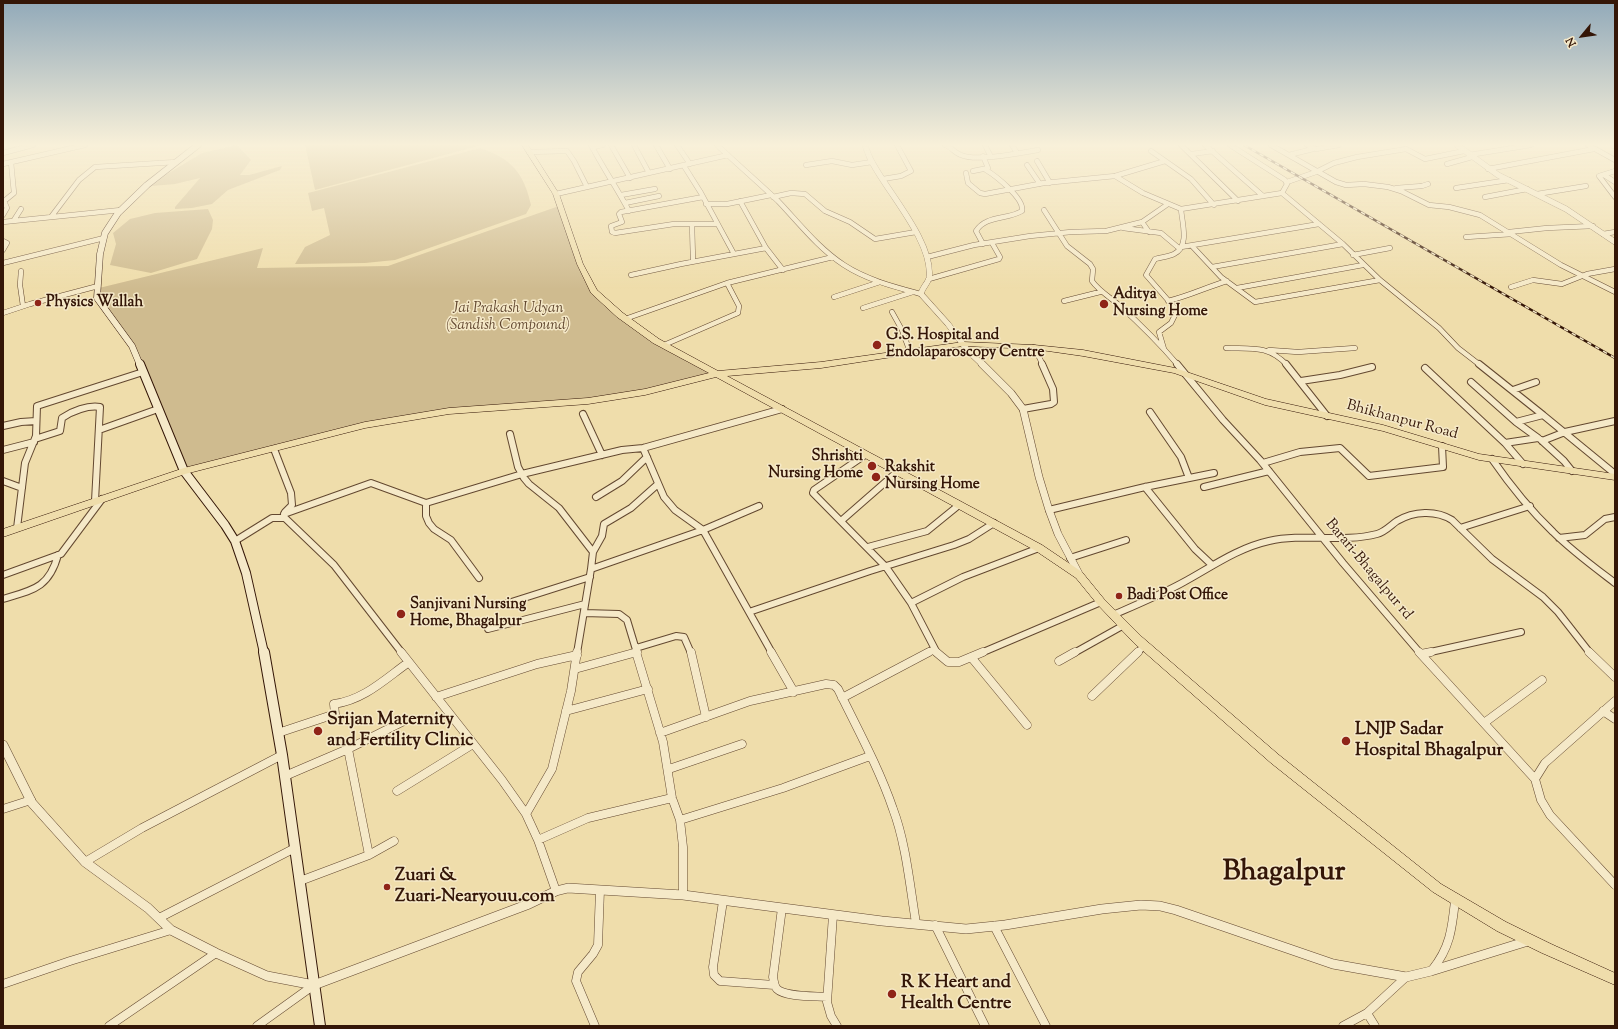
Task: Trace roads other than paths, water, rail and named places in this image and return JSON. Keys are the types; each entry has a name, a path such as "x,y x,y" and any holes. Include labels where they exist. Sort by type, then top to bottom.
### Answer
{"main road":[{"path":"139,193 121,210 105,233 100,254 98,298 132,346 184,471 225,525 235,542 246,573 262,639 282,755 320,1026"},
{"path":"556,194 580,264 594,291 625,319 664,346 994,523 1039,548 1080,575 1101,602 1124,626 1275,759 1437,888 1455,901 1528,941 1615,979"},
{"name":"Bhikhanpur Road","path":"3,533 184,471 365,425 449,411 588,400 645,392 717,374 821,365 963,344 1034,347 1083,353 1186,374 1265,402 1383,428 1479,457 1615,477"}],"street":[{"path":"3,215 7,208 3,201 14,193"},
{"path":"51,217 69,193"},
{"path":"556,194 560,193"},
{"path":"629,210 621,195 634,193"},
{"path":"701,193 734,254"},
{"path":"769,193 820,246 833,257 854,270 880,282 921,294 948,324 973,356 1001,381 1023,409 1039,477 1049,510 1058,534 1080,575"},
{"path":"706,204 727,204 786,193"},
{"path":"798,193 805,194 825,210 850,222 875,239 916,232"},
{"path":"892,193 916,232 928,258 929,279 921,294"},
{"path":"983,244 976,231 980,226 991,220 1017,214 1022,211 1022,204 1012,193"},
{"path":"1145,193 1181,209 1214,205 1282,193"},
{"path":"1203,193 1214,205"},
{"path":"1230,193 1238,201"},
{"path":"1260,193 1263,196"},
{"path":"1282,193 1343,244 1380,280 1439,328 1469,357 1513,390 1615,474"},
{"path":"1403,193 1429,205 1449,207 1480,215 1561,265 1615,292"},
{"path":"1485,197 1506,193"},
{"path":"1537,194 1543,193"},
{"path":"1537,194 1566,209 1615,242"},
{"path":"625,203 659,196"},
{"path":"703,197 629,210 619,214 622,222 611,226 612,233 668,225 717,224"},
{"path":"740,201 766,248 783,270"},
{"path":"928,258 983,244 1030,236 1097,232 1122,228 1142,222 1168,204"},
{"path":"14,220 21,209"},
{"path":"1165,350 1159,332 1171,325 1176,313 1168,301 1147,279 1146,272 1155,259 1175,253 1181,248 1184,241 1181,209"},
{"path":"3,222 121,210"},
{"path":"1044,210 1071,251 1090,264 1092,270 1092,281 1100,292 1064,301"},
{"path":"1142,222 1149,232"},
{"path":"692,224 692,260"},
{"path":"1122,228 1161,233 1181,248 1319,224"},
{"path":"1466,237 1547,228 1593,226"},
{"path":"1603,234 1615,232"},
{"path":"3,263 104,238"},
{"path":"3,241 7,243 3,250"},
{"path":"929,279 999,259 1000,257 992,243"},
{"path":"1212,267 1343,244"},
{"path":"1192,246 1227,281 1250,300 1256,303 1380,280"},
{"path":"631,275 692,260 766,248"},
{"path":"1353,254 1390,248"},
{"path":"625,319 727,283 833,257"},
{"path":"1237,288 1363,265"},
{"path":"1511,287 1532,280 1562,284 1567,280 1615,269"},
{"path":"21,271 20,285 23,306"},
{"path":"1168,301 1188,296 1201,289 1227,281"},
{"path":"834,297 880,282"},
{"path":"664,346 738,313 739,306 727,283"},
{"path":"3,312 98,286"},
{"path":"863,308 914,292"},
{"name":"Barari-Bhagalpur rd","path":"1100,292 1118,304 1165,350 1223,420 1263,463 1343,563 1421,654 1535,779"},
{"path":"892,312 902,330 910,352"},
{"path":"1023,409 1054,402 1048,377 1034,347"},
{"path":"1226,348 1284,350 1298,352 1355,348"},
{"path":"1268,350 1281,360 1301,381 1327,416"},
{"path":"1301,381 1340,375 1372,367"},
{"path":"1425,368 1505,443 1523,464"},
{"path":"17,528 25,463 35,441 36,408 39,405 143,372"},
{"path":"1472,382 1516,422 1564,461 1572,471"},
{"path":"1513,390 1536,382"},
{"path":"3,450 35,441 60,430 64,416 94,406 98,406 100,408 99,500 65,551 58,555 3,575"},
{"path":"99,430 158,409"},
{"path":"235,542 272,518 282,516 371,483 426,503 522,474 622,450 643,448 782,409"},
{"path":"1150,412 1181,457 1189,478"},
{"path":"583,414 602,455"},
{"path":"1516,422 1543,415"},
{"path":"3,426 21,422 36,421"},
{"path":"1505,443 1540,440 1565,432 1615,421"},
{"path":"510,434 518,467 529,484 559,508 593,552"},
{"path":"1263,463 1300,452 1340,448 1369,476 1443,467 1442,446"},
{"path":"643,448 664,497 674,510 703,530 794,692"},
{"path":"274,449 291,493 292,505 282,516"},
{"path":"865,455 814,490 813,493 886,567 911,603 934,649 942,660 948,662 959,662 1101,602"},
{"path":"596,497 622,481 647,457"},
{"path":"1492,459 1509,483 1559,538 1615,583"},
{"path":"1204,487 1269,471"},
{"path":"841,521 897,472"},
{"path":"1049,510 1145,487 1214,473"},
{"path":"3,481 22,488"},
{"path":"526,814 546,783 552,769 575,669 593,552 602,536 604,524 631,508 658,484"},
{"path":"1145,487 1195,550 1212,565"},
{"path":"426,503 427,520 432,526 451,540 479,578"},
{"path":"868,548 928,531 959,505"},
{"path":"591,569 703,530 759,506"},
{"path":"1460,528 1530,506"},
{"path":"1113,615 1170,590 1243,548 1266,541 1293,538 1361,537 1378,534 1387,530 1399,520 1431,512 1438,512 1460,528 1491,558 1545,598 1599,664 1615,677"},
{"path":"282,516 334,565 502,780 526,814 538,840 556,891"},
{"path":"1559,538 1585,535 1605,519 1615,517"},
{"path":"749,612 870,571 961,543 994,523"},
{"path":"1070,558 1126,540"},
{"path":"911,603 963,577 1039,548"},
{"path":"3,599 45,583 55,568 58,555"},
{"path":"502,605 590,577"},
{"path":"488,629 586,604"},
{"path":"584,613 614,613 623,615 627,620 660,733 668,769 672,798 680,820 683,847 683,895"},
{"path":"1059,661 1124,626"},
{"path":"1421,654 1521,632"},
{"path":"575,669 676,636 684,637 692,654 706,717"},
{"path":"1092,696 1145,645"},
{"path":"842,698 934,649"},
{"path":"436,697 538,664 577,655"},
{"path":"971,657 1027,725"},
{"path":"278,733 335,714 334,704 343,703 364,694 409,662"},
{"path":"1484,723 1542,680"},
{"path":"660,733 750,701 830,684 838,689 894,810 900,833 916,923"},
{"path":"566,711 648,689"},
{"path":"1615,700 1545,763 1535,779 1541,800 1550,815 1615,885"},
{"path":"1603,711 1615,719"},
{"path":"285,776 348,749 402,722"},
{"path":"397,791 473,744"},
{"path":"668,769 742,744"},
{"path":"3,745 30,800 85,862 148,908 171,930 216,953 268,976 314,985"},
{"path":"348,749 369,855"},
{"path":"85,862 142,828 282,755"},
{"path":"680,820 783,788 870,756"},
{"path":"538,840 588,818 672,798"},
{"path":"3,809 30,800"},
{"path":"300,881 369,855 394,841"},
{"path":"159,918 295,848"},
{"path":"260,1025 314,985 529,904 556,891 568,888 683,895 882,921 916,923 966,929 1102,909 1141,905 1160,906 1176,910 1333,964 1406,977 1431,971 1528,941"},
{"path":"595,1026 576,981 576,976 596,950 598,942 600,890"},
{"path":"723,900 713,967 714,975 720,981 774,985"},
{"path":"1431,971 1442,959 1448,948 1455,901"},
{"path":"782,908 773,977 774,985 778,991 786,993 828,997"},
{"path":"833,915 828,997 831,1016 837,1026"},
{"path":"935,925 985,1026"},
{"path":"994,926 1046,1026"},
{"path":"3,984 70,960 171,930"},
{"path":"109,1026 216,953"},
{"path":"1343,1026 1367,1013 1406,977"},
{"path":"1367,1013 1375,1026"}],"railway":[{"path":"1328,193 1615,358"}],"place":[{"name":"Physics Wallah","path":"38,303"},
{"name":"Aditya Nursing Home","path":"1104,304"},
{"name":"G.S. Hospital and Endolaparoscopy Centre","path":"877,345"},
{"name":"Shrishti Nursing Home","path":"872,466"},
{"name":"Rakshit Nursing Home","path":"876,477"},
{"name":"Badi Post Office","path":"1119,596"},
{"name":"Sanjivani Nursing Home, Bhagalpur","path":"401,614"},
{"name":"Srijan Maternity and Fertility Clinic","path":"318,731"},
{"name":"LNJP Sadar Hospital Bhagalpur","path":"1346,741"},
{"name":"Zuari & Zuari-Nearyouu.com","path":"387,887"},
{"name":"R K Heart and Health Centre","path":"892,994"}],"district":[{"name":"Bhagalpur","path":"1284,874"}],"park label":[{"name":"Jai Prakash Udyan (Sandish Compound)","path":"508,318"}]}
